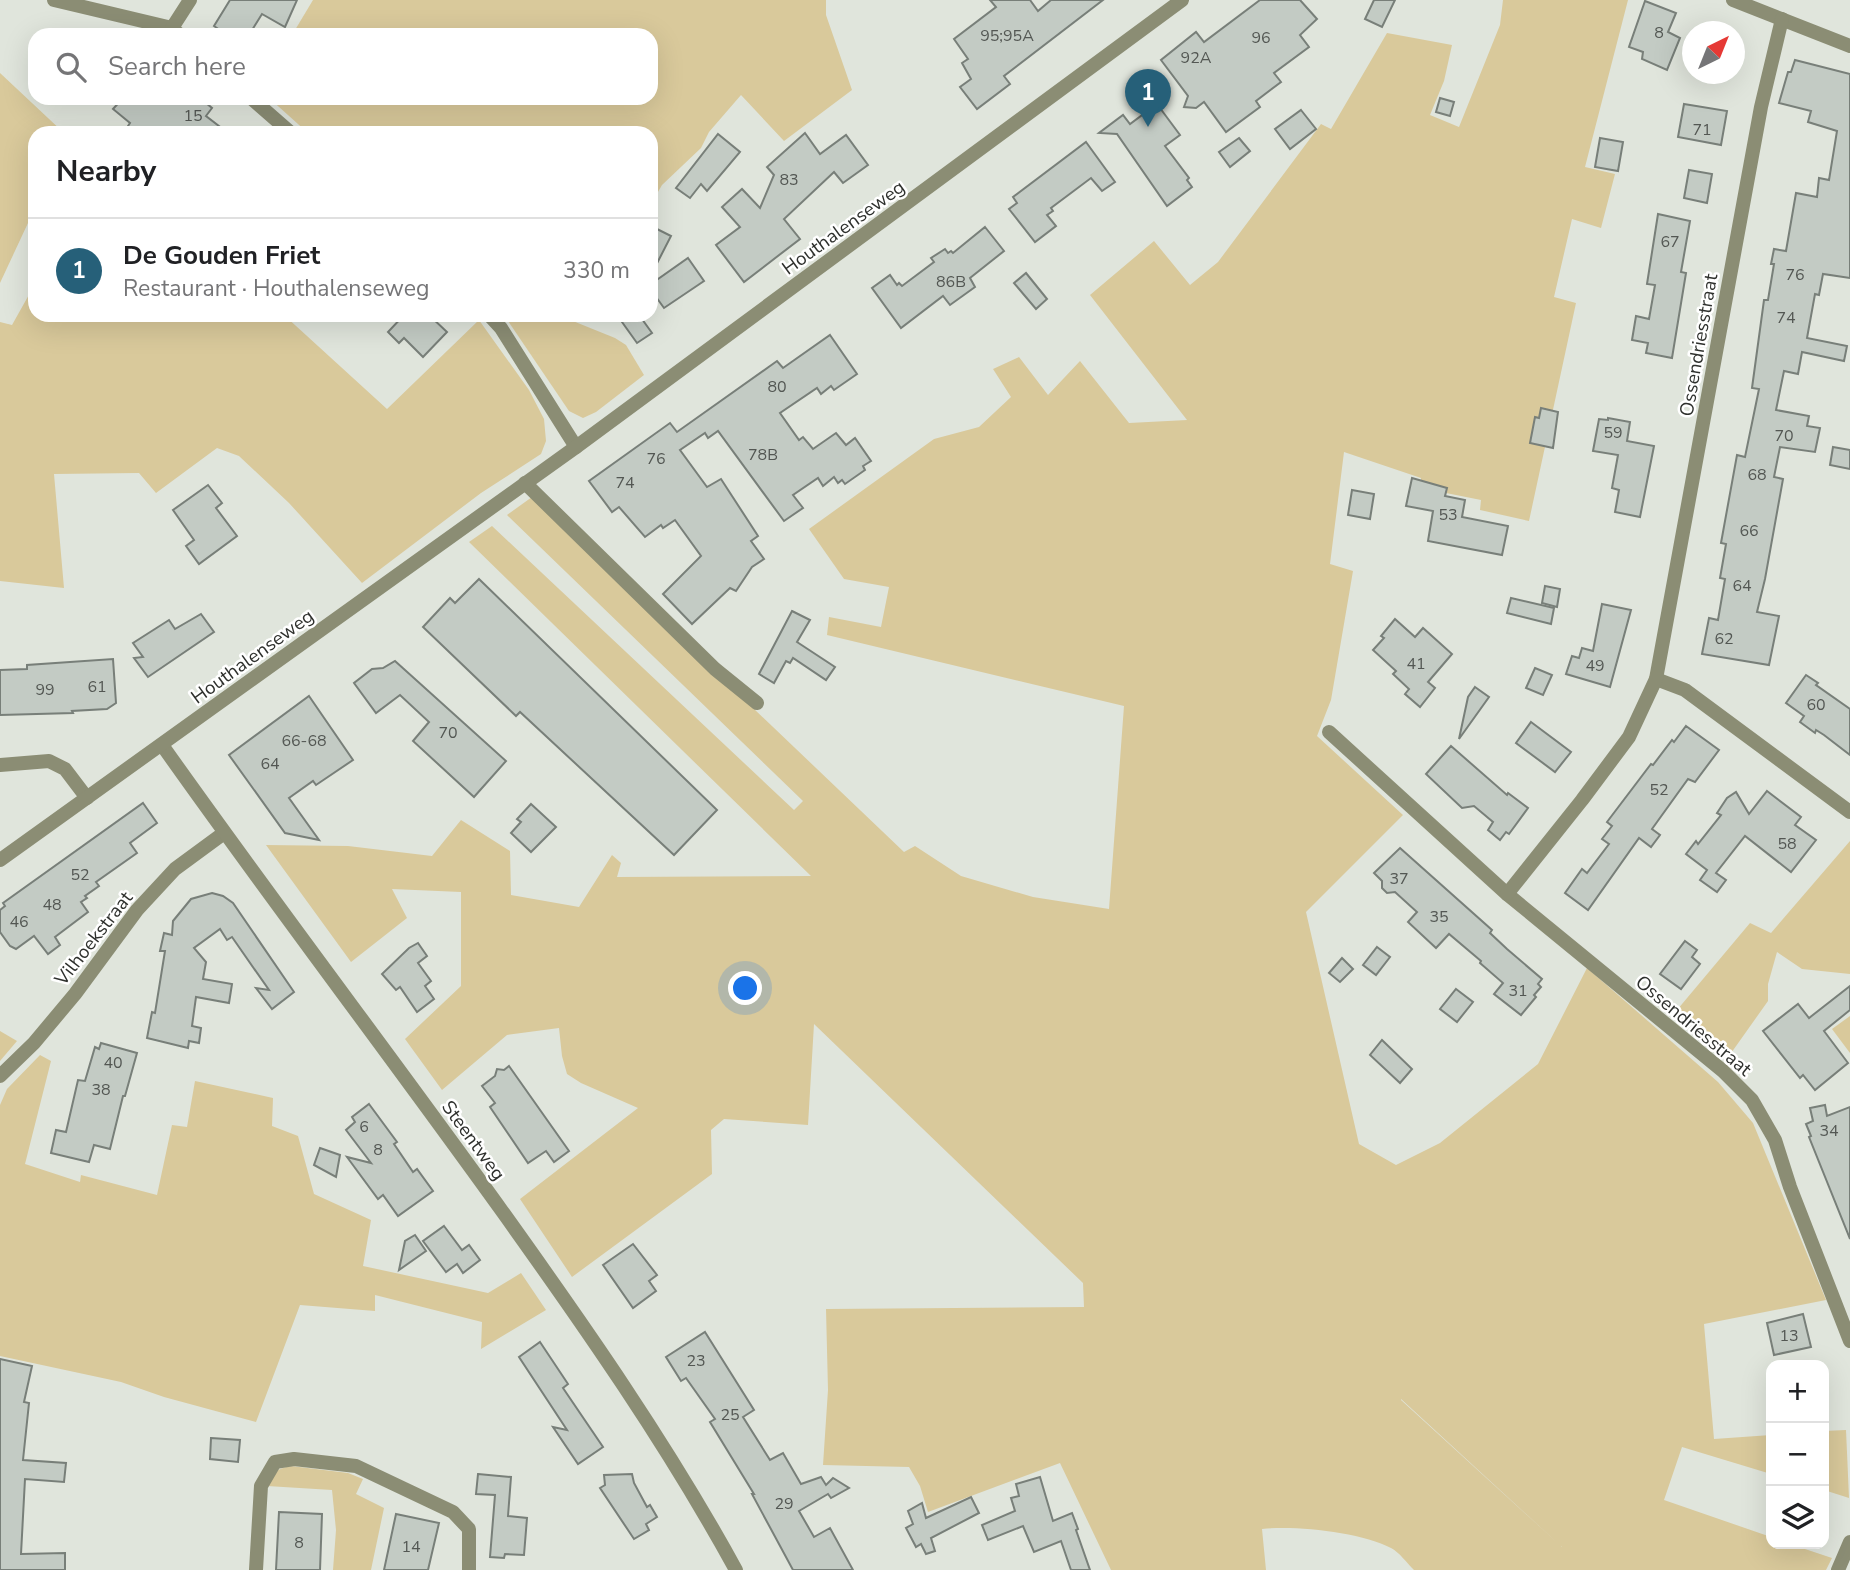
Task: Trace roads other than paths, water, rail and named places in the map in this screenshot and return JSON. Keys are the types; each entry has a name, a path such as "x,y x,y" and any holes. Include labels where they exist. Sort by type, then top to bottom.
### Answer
{"street":[{"path":"54,0 161,28"},
{"path":"178,28 190,0"},
{"name":"Houthalenseweg","path":"0,860 576,447 1182,0"},
{"path":"1733,0 1850,46"},
{"name":"Ossendriesstraat","path":"1507,894 1629,737 1656,679 1759,121 1782,19"},
{"path":"259,105 282,126"},
{"path":"495,322 576,447"},
{"path":"525,483 715,670 757,703"},
{"path":"1656,679 1685,690 1850,812"},
{"name":"Ossendriesstraat","path":"1329,732 1507,894 1723,1071 1752,1100 1775,1140 1790,1188 1850,1341"},
{"name":"Steentweg","path":"162,745 554,1284 689,1486 736,1570"},
{"path":"0,765 49,761 65,769 86,798"},
{"name":"Vilhoekstraat","path":"0,1076 34,1042 75,994 137,910 175,869 224,833"},
{"path":"256,1570 261,1486 275,1462 294,1459 356,1466 453,1512 469,1529 469,1570"},
{"path":"1843,1567 1850,1542"}],"place":[{"name":"De Gouden Friet","path":"1148,127"}]}
